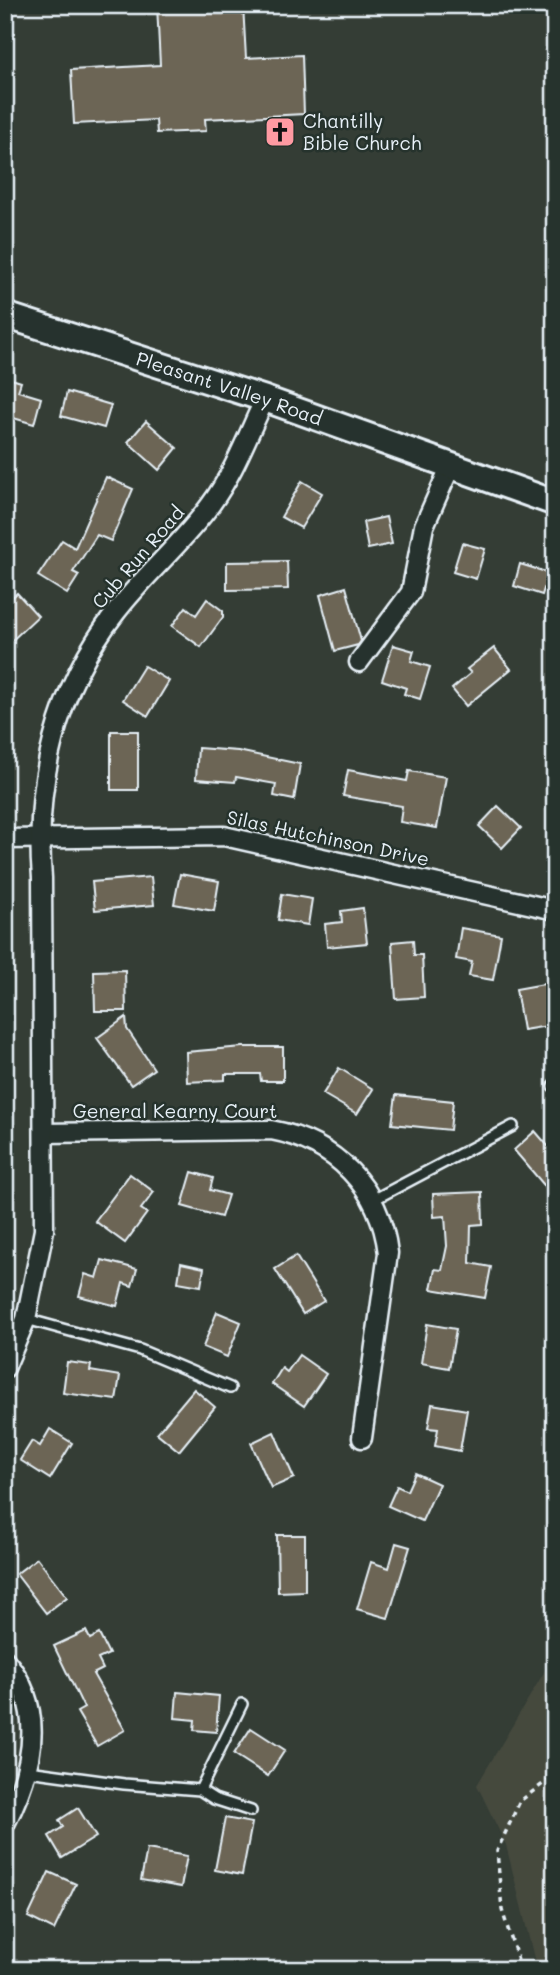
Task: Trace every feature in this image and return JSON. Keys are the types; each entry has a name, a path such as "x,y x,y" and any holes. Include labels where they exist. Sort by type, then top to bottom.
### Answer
{"main road":[{"name":"Pleasant Valley Road","path":"5,315 265,400 555,503"}],"street":[{"name":"Cub Run Road","path":"5,1368 26,1319 44,1230 42,878 39,838 46,771 54,732 90,649 114,614 186,537 212,503 265,400"},
{"path":"359,662 411,592 424,526 451,465"},
{"name":"Silas Hutchinson Drive","path":"5,839 225,836 555,910"},
{"name":"General Kearny Court","path":"44,1133 251,1129 281,1132 301,1137 344,1164 373,1200 386,1237 388,1267 362,1438"},
{"path":"5,1660 22,1691 32,1736 23,1789 5,1824"}],"lane":[{"path":"373,1200 513,1126"},
{"path":"26,1319 140,1350 230,1388"},
{"path":"200,1790 242,1704"},
{"path":"28,1771 124,1784 200,1790 214,1799 251,1811"}],"path":[{"path":"521,1970 502,1910 497,1851 520,1801 555,1775"}],"shaded area":[{"path":"555,1654 555,1970 537,1970 506,1845 477,1785"}],"building":[{"name":"Chantilly Bible Church","path":"157,5 243,5 246,58 302,55 304,114 205,119 206,131 157,133 156,120 74,124 71,70 160,65"},
{"path":"5,377 21,382 18,391 41,398 34,424 10,417 9,422 5,421"},
{"path":"67,392 111,405 104,428 61,416"},
{"path":"146,421 177,448 159,470 128,442"},
{"path":"106,477 133,489 111,541 97,535 73,572 79,575 67,594 38,576 62,540 75,548"},
{"path":"302,481 322,493 301,528 281,517"},
{"path":"386,517 392,544 368,549 363,522"},
{"path":"462,543 485,549 476,579 453,572"},
{"path":"287,561 288,589 227,590 227,562"},
{"path":"520,564 549,573 542,595 514,586"},
{"path":"346,587 361,641 358,645 335,651 320,595"},
{"path":"17,593 38,616 5,647 5,604"},
{"path":"207,599 223,611 223,617 201,647 172,626 186,607 196,615"},
{"path":"393,645 414,651 411,661 430,667 420,699 404,694 406,688 382,680"},
{"path":"494,648 511,669 466,706 452,689 471,673 467,669"},
{"path":"144,666 169,681 148,716 123,700"},
{"path":"111,731 138,731 138,790 111,790"},
{"path":"198,748 238,751 300,764 294,800 274,796 276,784 236,777 235,782 196,779"},
{"path":"348,770 407,781 409,771 446,777 437,828 400,822 402,806 343,796"},
{"path":"498,806 521,828 502,848 479,826"},
{"path":"180,874 219,881 214,911 174,904"},
{"path":"151,877 154,905 95,910 92,882"},
{"path":"282,894 312,899 308,925 278,920"},
{"path":"363,908 367,943 327,947 325,924 342,922 341,911"},
{"path":"461,928 501,935 493,980 469,976 472,962 456,959"},
{"path":"413,940 414,955 422,955 424,997 396,999 392,942"},
{"path":"125,970 126,1011 95,1011 94,971"},
{"path":"550,983 553,1004 545,1005 548,1026 523,1030 516,989"},
{"path":"126,1017 127,1029 154,1069 131,1085 97,1038"},
{"path":"283,1047 283,1081 261,1081 260,1074 225,1074 225,1080 187,1082 186,1052"},
{"path":"339,1068 373,1089 357,1114 323,1094"},
{"path":"396,1095 453,1101 450,1130 392,1124"},
{"path":"535,1131 555,1154 555,1198 514,1150"},
{"path":"192,1172 213,1178 210,1190 228,1195 221,1217 182,1206"},
{"path":"130,1174 154,1192 141,1209 147,1213 125,1243 95,1221"},
{"path":"482,1192 483,1224 471,1225 470,1263 491,1267 485,1298 431,1289 435,1269 442,1270 447,1246 445,1216 434,1217 433,1194"},
{"path":"296,1256 324,1301 303,1314 275,1269"},
{"path":"102,1260 137,1269 132,1286 123,1283 117,1306 79,1296 85,1274 97,1278"},
{"path":"181,1263 204,1268 201,1286 178,1282"},
{"path":"217,1312 241,1322 227,1357 203,1347"},
{"path":"427,1324 456,1329 449,1368 421,1363"},
{"path":"299,1355 326,1374 304,1406 272,1384 282,1368 287,1372"},
{"path":"67,1362 91,1365 90,1371 120,1376 116,1400 63,1393"},
{"path":"194,1389 215,1407 179,1451 157,1433"},
{"path":"432,1404 467,1410 460,1451 435,1446 438,1429 428,1428"},
{"path":"50,1429 72,1443 50,1479 20,1460 32,1441 40,1446"},
{"path":"274,1432 294,1478 271,1488 251,1443"},
{"path":"415,1473 439,1484 422,1521 388,1506 397,1486 407,1491"},
{"path":"277,1535 305,1535 305,1591 278,1592"},
{"path":"396,1543 410,1547 388,1618 357,1609 371,1562 389,1568"},
{"path":"37,1558 67,1597 46,1613 16,1574"},
{"path":"86,1631 90,1639 99,1634 109,1654 98,1659 103,1669 93,1674 125,1730 97,1746 77,1712 84,1708 54,1646"},
{"path":"177,1692 219,1696 216,1732 194,1730 195,1720 175,1718"},
{"path":"251,1728 285,1750 268,1776 234,1754"},
{"path":"78,1808 96,1837 62,1858 49,1836 63,1827 59,1820"},
{"path":"225,1818 252,1823 242,1875 215,1870"},
{"path":"147,1849 187,1856 181,1887 141,1880"},
{"path":"49,1872 76,1884 54,1930 28,1917"}],"place":[{"name":"Chantilly Bible Church","path":"280,132"}]}
